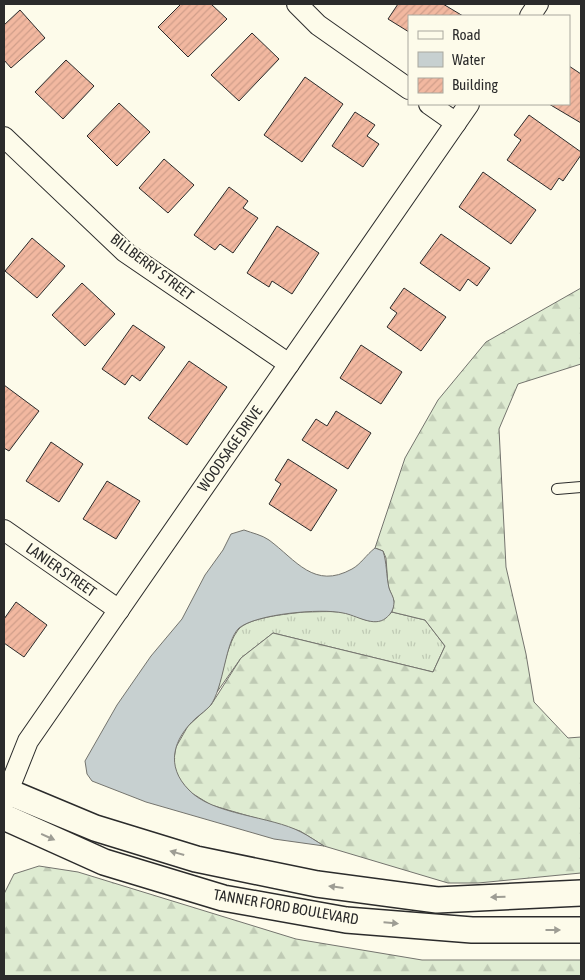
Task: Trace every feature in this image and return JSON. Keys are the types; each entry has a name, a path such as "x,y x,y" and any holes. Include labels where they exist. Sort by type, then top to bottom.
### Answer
{"street":[{"path":"297,4 318,25 408,88"},
{"path":"531,15 538,4"},
{"path":"430,105 456,123"},
{"name":"WOODSAGE DRIVE","path":"5,794 28,741 468,105"},
{"name":"BILLBERRY STREET","path":"4,137 125,252 289,364"},
{"name":"LANIER STREET","path":"4,530 119,610"},
{"name":"TANNER FORD BOULEVARD","path":"5,794 95,828 196,859 317,884 437,900 581,893"},
{"name":"TANNER FORD BOULEVARD","path":"4,817 104,862 223,898 346,920 472,930 581,930"}],"lane":[{"path":"557,489 581,487"}],"green space":[{"path":"581,288 581,364 518,384 499,429 506,567 526,654 534,702 568,738 581,737 581,873 478,883 448,883 324,846 300,831 211,805 190,792 179,779 173,764 176,747 188,726 211,705 241,658 273,633 433,672 445,646 425,620 392,612 394,601 388,586 386,558 383,551 375,548 405,458 438,400 486,342"},
{"path":"304,612 340,612 372,621 385,618 392,612 425,620 445,646 433,672 273,633 241,658 217,692 228,651 238,630 250,622 259,619"},
{"path":"39,866 78,872 296,939 422,960 581,960 581,976 4,976 4,894 14,874"}],"water":[{"path":"244,530 266,538 306,570 327,576 339,575 352,569 375,548 383,551 389,588 394,602 391,613 386,618 376,622 333,612 289,613 259,619 239,628 234,634 215,698 210,706 188,726 177,744 175,753 177,772 181,781 199,798 227,810 289,827 324,846 274,839 146,802 92,781 87,774 85,761 117,705 151,656 182,619 205,575 223,550 231,534"}],"building":[{"path":"181,4 211,4 227,19 188,57 158,27"},
{"path":"398,4 443,4 461,15 408,15 408,31 388,19"},
{"path":"20,10 45,38 11,68 4,60 4,25"},
{"path":"252,33 279,59 239,101 211,75"},
{"path":"66,60 94,86 63,119 35,92"},
{"path":"570,67 581,74 581,123 551,105 570,105"},
{"path":"305,77 343,104 302,162 264,135"},
{"path":"119,103 150,132 117,166 87,136"},
{"path":"355,112 375,125 367,136 379,144 363,167 332,146"},
{"path":"529,115 581,152 581,155 563,181 559,178 551,190 507,160 521,140 514,135"},
{"path":"164,159 194,185 168,213 139,188"},
{"path":"483,172 536,210 511,244 459,207"},
{"path":"229,187 248,201 243,208 258,218 233,253 220,244 215,250 194,235"},
{"path":"277,226 319,253 292,294 272,281 269,287 247,273"},
{"path":"441,234 490,268 477,286 468,279 460,291 420,263"},
{"path":"32,238 65,266 37,298 5,271"},
{"path":"82,283 115,314 85,346 52,315"},
{"path":"404,288 446,317 421,351 387,327 397,313 390,308"},
{"path":"133,325 165,347 140,381 132,375 125,385 102,369"},
{"path":"361,345 402,372 381,404 340,378"},
{"path":"189,361 227,387 187,445 148,418"},
{"path":"4,385 39,411 9,451 4,448"},
{"path":"336,411 371,433 348,469 302,440 316,419 327,426"},
{"path":"51,442 83,464 59,502 26,481"},
{"path":"288,459 337,490 311,531 269,504 281,484 275,480"},
{"path":"107,481 140,501 116,539 83,519"},
{"path":"16,602 47,625 24,657 4,643 4,619"}]}
